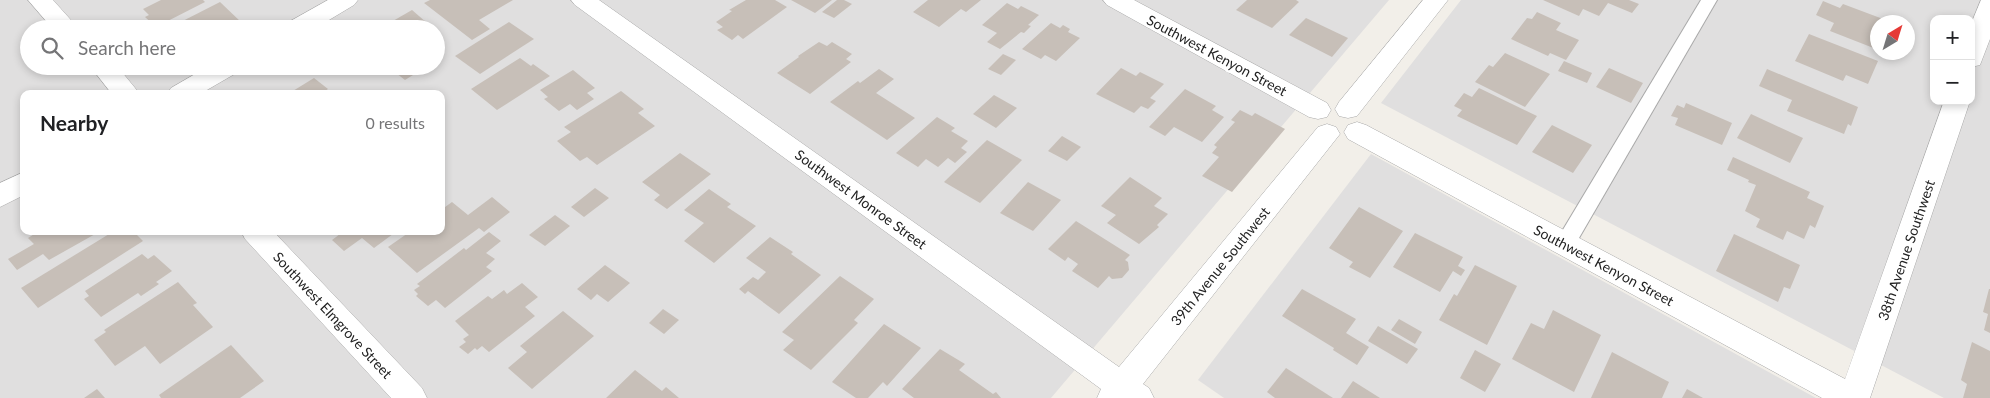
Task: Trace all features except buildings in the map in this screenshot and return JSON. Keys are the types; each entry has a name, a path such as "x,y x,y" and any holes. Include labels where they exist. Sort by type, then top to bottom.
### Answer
{"street":[{"path":"40,0 59,20"},
{"path":"311,20 346,0"},
{"name":"Southwest Monroe Street","path":"583,0 1124,394"},
{"name":"Southwest Kenyon Street","path":"1116,0 1322,122"},
{"path":"1322,122 1345,137 1352,121 1436,0"},
{"path":"1975,48 1990,5"},
{"path":"110,75 123,90"},
{"path":"187,90 213,75"},
{"name":"38th Avenue Southwest","path":"1852,398 1956,105"},
{"name":"Southwest Kenyon Street","path":"1352,121 1565,244 1852,398"},
{"name":"39th Avenue Southwest","path":"1124,394 1322,122"},
{"path":"0,196 20,184"},
{"name":"Southwest Elmgrove Street","path":"259,235 411,398"}],"lane":[{"path":"1565,244 1709,0"}],"shaded area":[{"path":"0,0 1389,0 1051,398 0,398"},
{"path":"1461,0 1990,0 1990,398 1944,398 1381,103"},
{"path":"1371,154 1816,398 1224,398 1198,380"}]}
